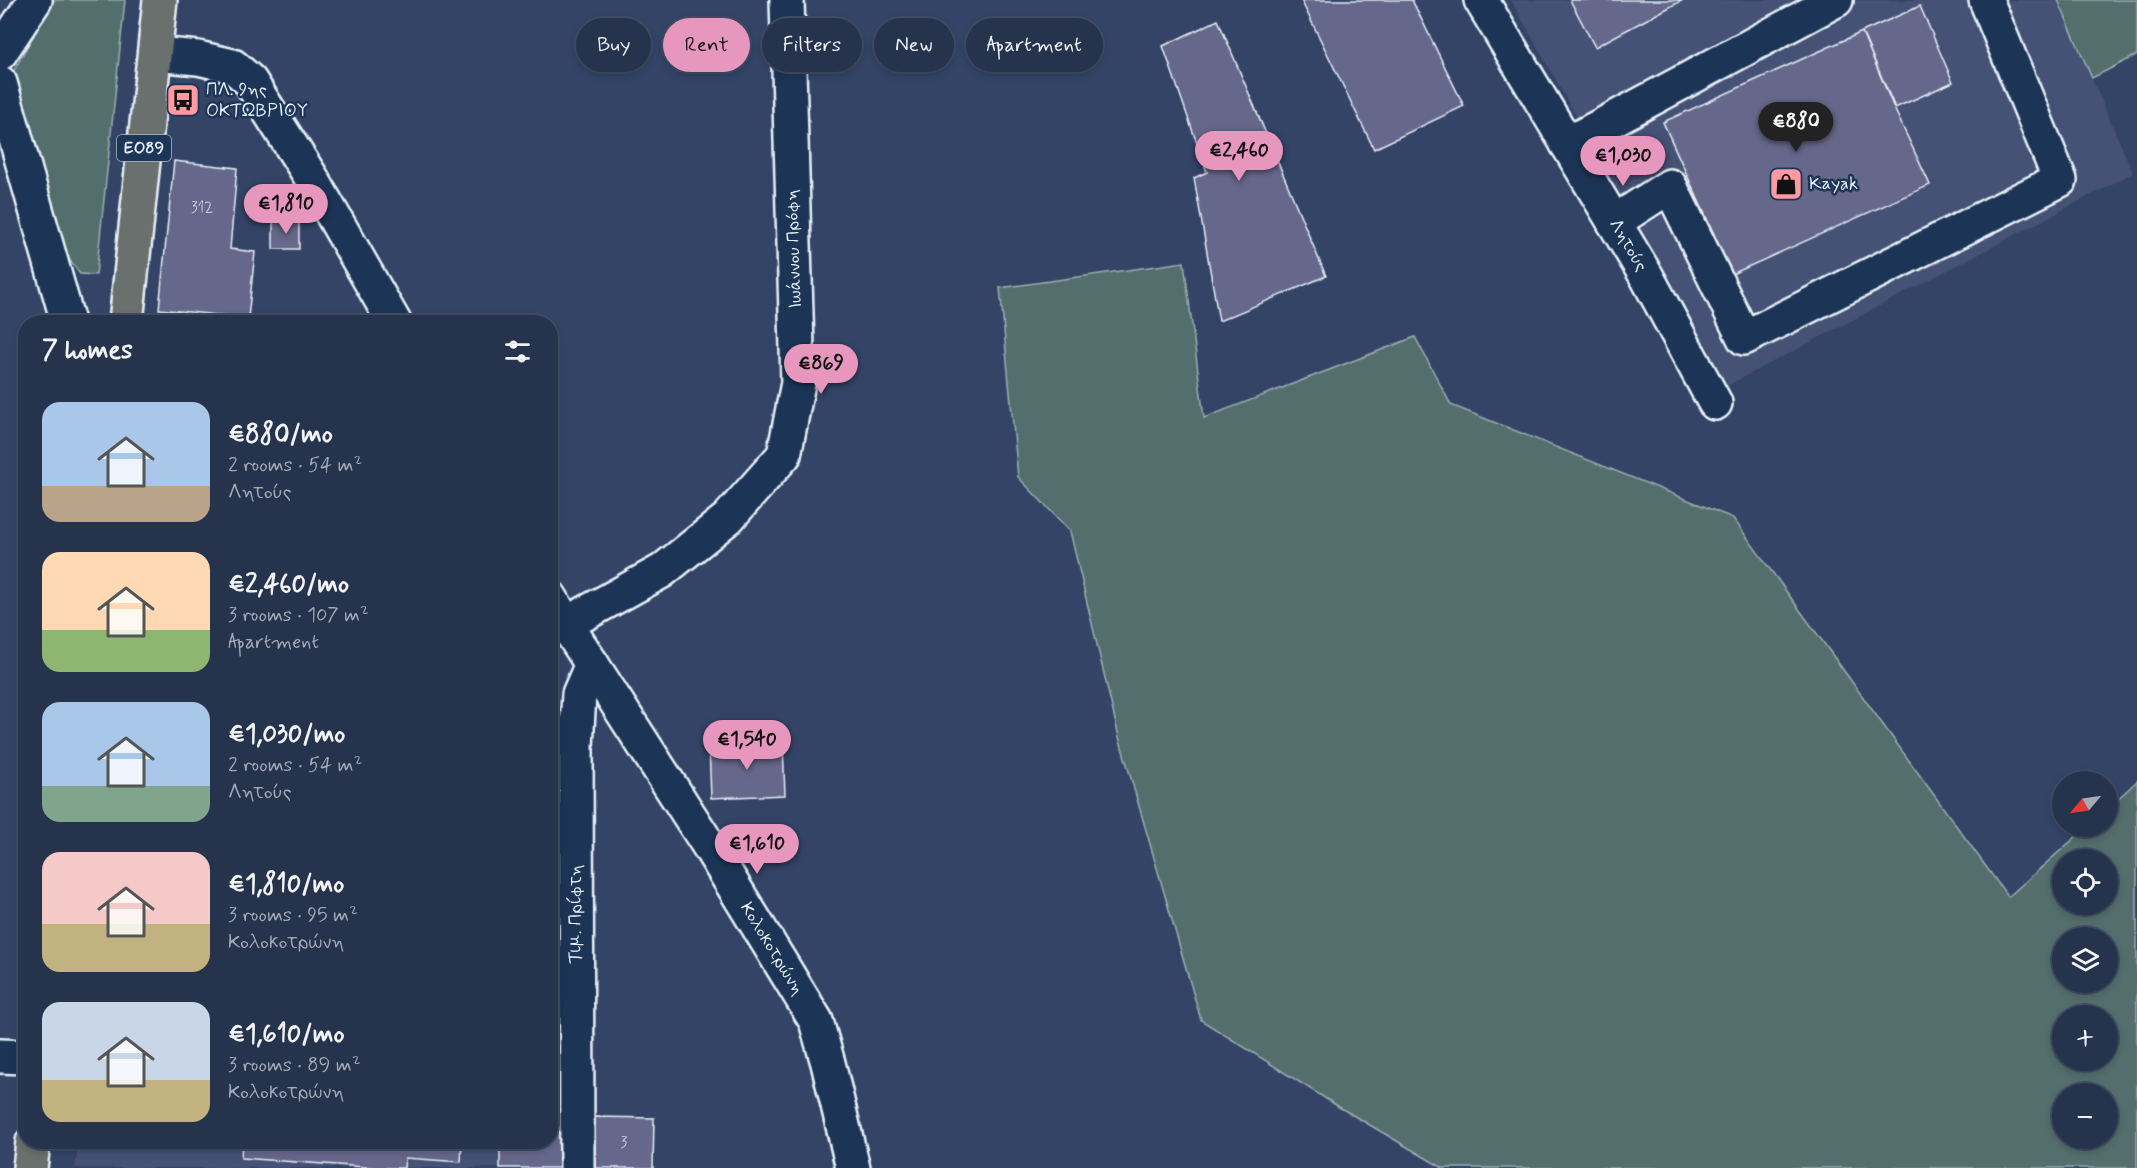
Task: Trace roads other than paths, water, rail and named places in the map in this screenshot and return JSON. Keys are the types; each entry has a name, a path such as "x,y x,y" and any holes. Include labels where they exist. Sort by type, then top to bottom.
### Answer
{"main road":[{"name":"ΕΟ89","path":"127,315 160,0"},
{"path":"30,1168 32,1149"}],"street":[{"path":"0,52 35,0"},
{"name":"Ιωάννου Πρόφη","path":"558,614 662,571 728,518 784,455 798,383 787,0"},
{"name":"Λητούς","path":"1481,0 1647,277 1715,402"},
{"path":"1567,144 1836,0"},
{"path":"1614,222 1670,186 1744,338 2060,180 1986,0"},
{"path":"155,54 198,58 233,66 250,81 311,177 390,315"},
{"path":"0,83 66,315"},
{"name":"Κολοκοτρώνη","path":"558,618 592,664 709,846 816,1021 853,1168"},
{"name":"Τιμ. Πρίφτη","path":"577,1168 576,746 579,694 592,664"},
{"path":"0,1056 18,1057"}],"place":[{"name":"ΠΛ. 9ης ΟΚΤΩΒΡΙΟΥ","path":"183,100"},
{"name":"Kayak","path":"1786,184"}]}
